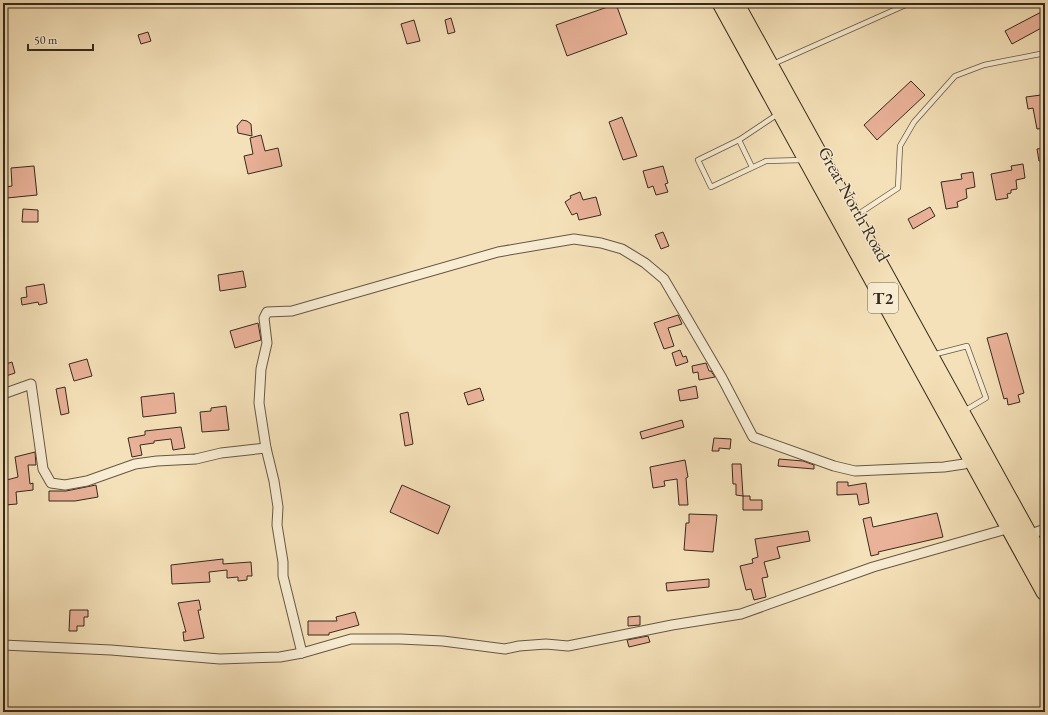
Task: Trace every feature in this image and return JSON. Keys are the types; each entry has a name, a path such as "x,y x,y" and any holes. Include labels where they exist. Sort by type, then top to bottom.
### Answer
{"highway":[{"name":"Great North Road","path":"720,3 807,160 848,222 930,356 1045,565"},
{"name":"Great North Road","path":"735,3 769,65 848,222 971,459 1045,592"}],"street":[{"path":"302,653 285,587 277,525 278,507 274,481 266,448 259,403 261,369 267,343 264,318 267,312 292,311 498,252 574,239 601,243 622,249 645,263 664,280 722,378 753,437 834,466 855,471 944,467 964,464 971,459"},
{"path":"3,394 31,384 43,469 51,483 58,486 87,481 135,464 196,459 221,453 266,448"},
{"path":"3,645 111,650 212,659 261,658 302,653 351,639 377,638 443,641 505,649 519,646 546,644 576,645 672,625 741,614 873,567 1010,528"},
{"path":"1028,535 1045,529"}],"lane":[{"path":"769,65 910,3"},
{"path":"848,222 898,188 900,146 914,122 955,76 984,65 1045,53"},
{"path":"780,112 772,119 739,140 698,160 711,187 766,161 807,160"},
{"path":"739,140 752,167"},
{"path":"930,356 967,346 986,398 961,413"}],"building":[{"path":"616,4 627,34 567,56 556,25"},
{"path":"1045,10 1045,26 1012,44 1005,31"},
{"path":"451,18 455,32 448,34 445,20"},
{"path":"414,20 420,41 407,44 401,24"},
{"path":"148,32 151,41 141,44 138,35"},
{"path":"911,81 925,95 877,140 864,125"},
{"path":"1041,95 1043,104 1045,104 1045,128 1037,129 1033,108 1028,109 1026,97"},
{"path":"622,117 637,156 623,160 609,122"},
{"path":"242,120 251,124 252,136 238,133 237,126"},
{"path":"261,135 265,151 278,148 282,166 248,174 244,156 253,154 250,138"},
{"path":"1045,148 1045,160 1039,161 1037,149"},
{"path":"1023,164 1025,178 1016,180 1017,189 1011,190 1011,193 1007,194 1008,198 996,200 991,174 1012,170 1011,166"},
{"path":"34,166 37,195 7,198 6,187 12,186 11,168"},
{"path":"663,166 668,183 665,184 668,192 656,195 653,186 648,188 643,171"},
{"path":"973,172 975,187 966,189 967,198 957,202 958,207 946,209 941,182 962,179 961,174"},
{"path":"580,192 583,200 596,197 601,215 579,220 577,213 572,215 565,202 571,198 570,196"},
{"path":"930,207 935,216 913,229 908,219"},
{"path":"23,209 38,210 38,222 22,222"},
{"path":"663,232 669,246 661,249 655,235"},
{"path":"243,271 246,287 220,291 218,275"},
{"path":"44,284 47,303 39,305 38,302 22,305 21,298 27,297 26,287"},
{"path":"678,315 682,324 668,328 674,346 664,349 654,323"},
{"path":"258,323 261,340 235,348 230,331"},
{"path":"1007,333 1024,393 1018,395 1020,402 1008,405 1007,398 1004,399 987,338"},
{"path":"680,350 683,357 686,356 688,362 676,366 672,353"},
{"path":"87,359 92,376 74,381 69,364"},
{"path":"12,362 15,373 3,377 3,365"},
{"path":"706,363 709,371 711,371 715,377 699,380 698,372 693,373 692,366"},
{"path":"696,386 698,398 680,401 678,390"},
{"path":"65,387 69,413 61,415 56,389"},
{"path":"480,388 484,400 468,405 464,393"},
{"path":"174,393 176,413 143,417 141,397"},
{"path":"226,406 229,430 202,432 200,412 211,411 211,408"},
{"path":"408,412 413,444 405,446 400,414"},
{"path":"682,420 684,427 642,439 640,432"},
{"path":"181,427 185,448 173,450 171,439 154,441 154,443 140,445 142,455 132,457 128,438 145,435 145,431"},
{"path":"714,438 731,439 730,449 719,448 719,451 712,451"},
{"path":"35,452 36,465 28,465 30,484 33,483 33,490 16,492 17,504 5,505 3,481 18,477 15,457"},
{"path":"779,459 803,461 814,465 814,469 778,466"},
{"path":"685,460 688,477 686,478 688,505 679,505 677,479 664,481 665,486 653,488 650,467"},
{"path":"732,464 741,464 743,496 736,495 736,484 733,484"},
{"path":"837,482 848,482 848,486 866,483 869,503 859,505 857,494 837,495"},
{"path":"96,485 98,497 75,501 49,501 49,491 66,491"},
{"path":"402,485 450,506 438,534 390,512"},
{"path":"743,496 750,496 750,500 762,500 762,510 743,510"},
{"path":"937,513 943,537 878,552 879,554 871,556 863,519 871,517 873,527"},
{"path":"689,514 717,515 713,552 684,550 686,523 689,523"},
{"path":"808,531 810,541 777,547 780,558 764,562 768,577 762,578 766,597 754,600 751,589 746,590 740,566 753,563 752,559 758,557 755,539"},
{"path":"223,559 223,564 251,562 252,576 247,576 247,580 238,581 238,577 227,578 227,570 209,572 210,582 172,584 171,565"},
{"path":"709,579 709,587 667,591 666,583"},
{"path":"199,600 201,610 198,610 204,638 184,641 183,632 186,632 178,603"},
{"path":"70,610 88,610 88,617 84,617 84,626 77,626 77,631 69,631"},
{"path":"355,612 359,625 329,633 329,635 308,635 308,621 337,621 336,617"},
{"path":"640,616 640,625 628,626 628,617"},
{"path":"648,636 650,642 629,647 627,640"}]}
